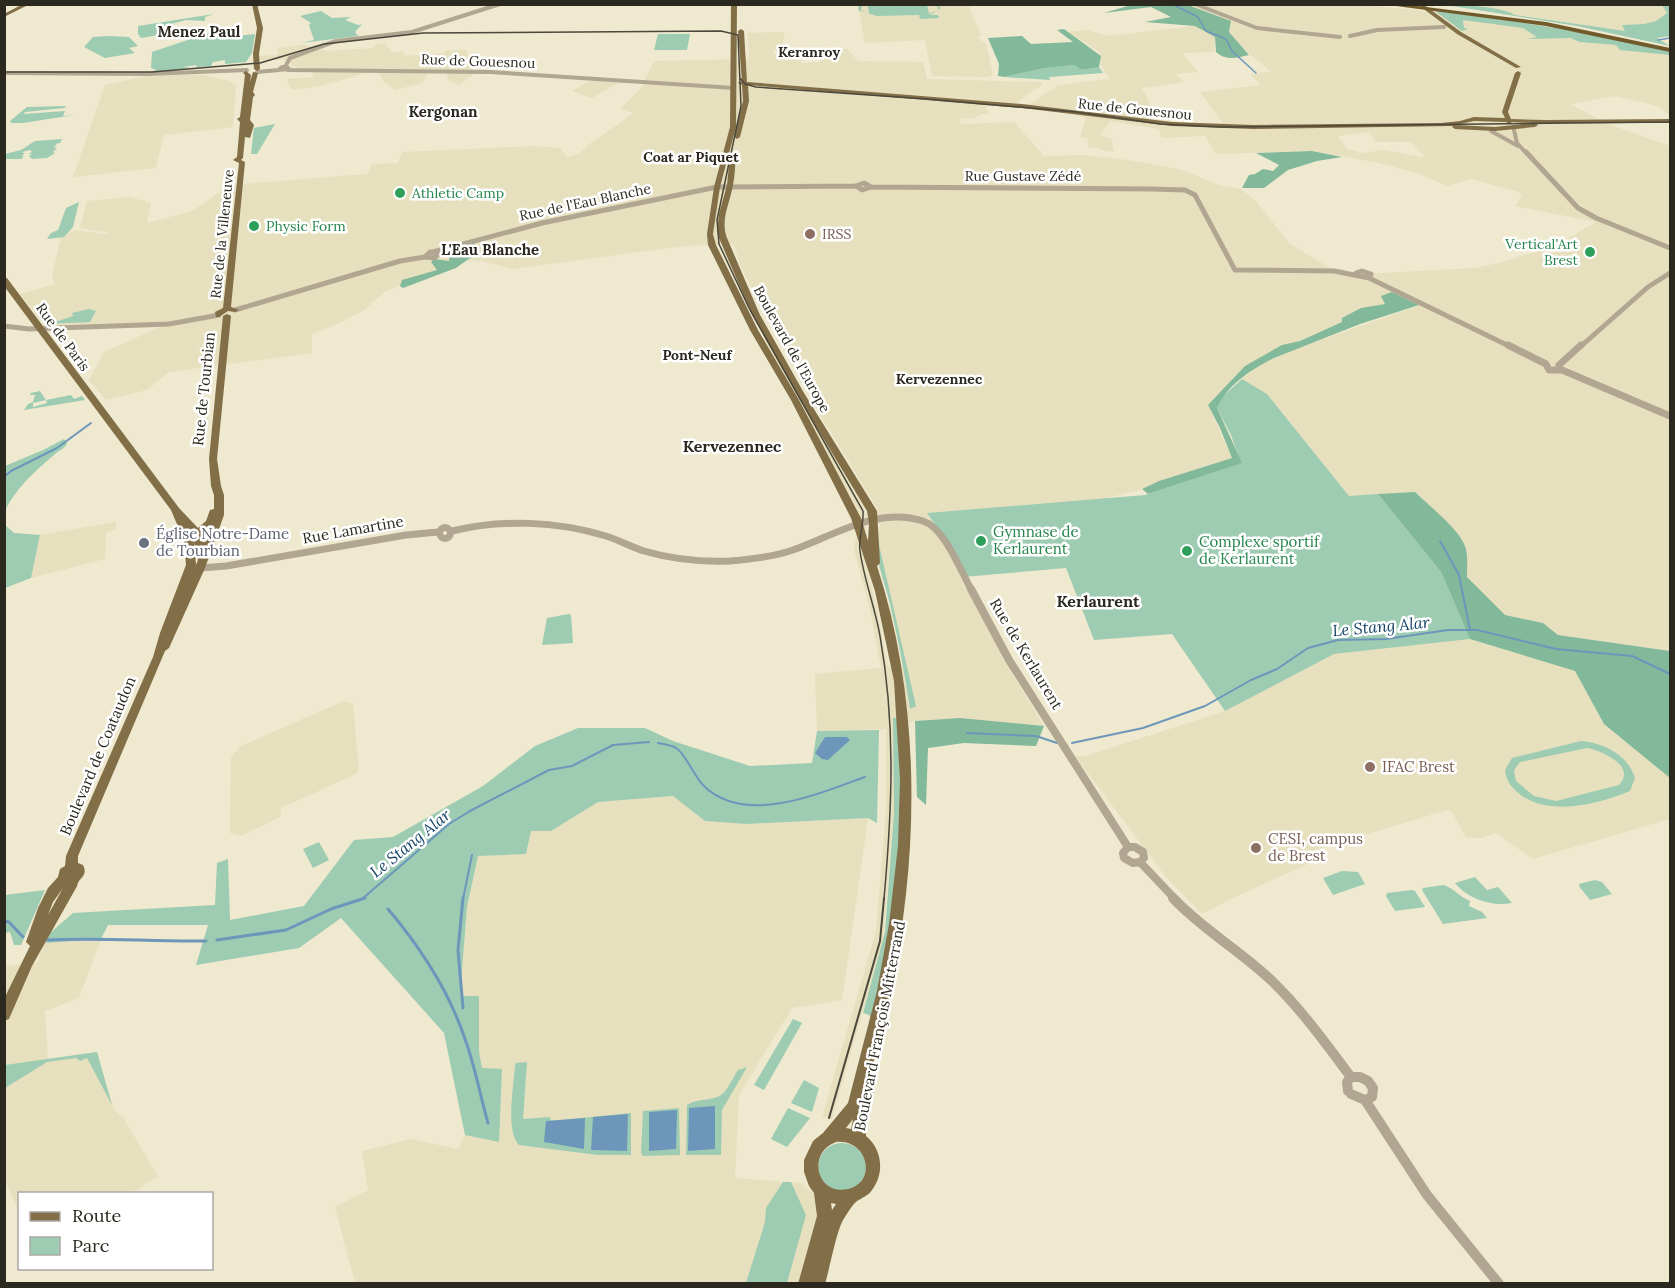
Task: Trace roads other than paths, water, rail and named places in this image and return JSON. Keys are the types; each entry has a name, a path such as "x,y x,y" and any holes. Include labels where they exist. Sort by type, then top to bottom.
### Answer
{"highway":[{"path":"1384,4 1546,24 1671,48"},
{"path":"1401,4 1548,22"},
{"path":"1444,4 1548,22 1671,48"}],"main road":[{"path":"4,16 28,4"},
{"path":"254,4 260,28 256,54"},
{"name":"Boulevard de l'Europe","path":"736,4 741,30 746,104 729,175 723,186 720,230 742,287 800,393 844,463 875,520"},
{"name":"Boulevard de l'Europe","path":"736,4 732,127 723,186 710,234 713,249 754,330 817,442 856,518 856,525"},
{"path":"1419,4 1448,28 1513,68"},
{"name":"Rue de la Villeneuve","path":"247,96 257,71 256,54"},
{"name":"Rue de la Villeneuve","path":"227,313 242,159 247,71 256,54"},
{"path":"1491,130 1485,118 1487,114 1499,111 1504,103 1512,80 1513,68"},
{"path":"1513,68 1505,112 1514,130"},
{"path":"247,71 257,71"},
{"name":"Rue de Gouesnou","path":"734,85 1046,111 1171,126 1301,130 1448,127 1514,130 1539,125 1671,122"},
{"name":"Rue de Gouesnou","path":"746,86 1014,105 1193,125 1441,124 1461,123 1474,118 1545,122 1593,120 1671,122"},
{"path":"1474,118 1481,114 1494,112"},
{"name":"Rue de Paris","path":"4,280 176,510"},
{"name":"Rue de Tourbian","path":"198,564 214,534 219,515 219,495 213,459 214,427 227,313"},
{"path":"193,534 209,524 212,519 216,486"},
{"path":"176,510 193,534"},
{"path":"176,510 193,534 198,564"},
{"name":"Boulevard François Mitterrand","path":"828,1138 854,1107 867,1077 897,950 909,830 907,712 895,635 874,558 875,520"},
{"name":"Boulevard François Mitterrand","path":"856,525 880,591 896,658 903,710 906,780 904,846 895,924 858,1139"},
{"name":"Boulevard de Coataudon","path":"4,1015 27,963 72,884 69,876 72,856 158,657 173,633 198,564"},
{"path":"807,1284 825,1216 820,1189 812,1176 813,1153 828,1138 848,1136 858,1139 870,1151 874,1168 868,1186 860,1193 850,1197 834,1197 820,1189"},
{"path":"817,1284 836,1219 850,1197"}],"street":[{"path":"287,68 290,58 336,41 398,34 452,20 500,4"},
{"path":"1195,4 1257,28 1327,36 1349,38 1368,31 1448,28"},
{"name":"Rue de Gouesnou","path":"257,71 287,68 492,72 734,85"},
{"path":"4,72 247,71"},
{"path":"1491,130 1493,134 1511,141 1524,151"},
{"path":"1514,130 1516,141 1524,151 1578,208 1596,218 1671,248"},
{"name":"Rue Gustave Zédé","path":"723,186 856,186 862,190 872,187 1175,189 1189,191 1198,198 1235,270 1356,273 1361,278 1369,278 1546,364 1547,368 1552,371 1560,367"},
{"name":"Rue de l'Eau Blanche","path":"227,313 400,261 425,257 435,258 436,253 453,246 552,220 723,186"},
{"path":"1671,273 1648,287 1560,367 1671,416"},
{"path":"4,326 40,328 169,324 227,313"},
{"name":"Rue de Kerlaurent","path":"452,531 483,524 511,523 584,531 653,553 689,560 742,560 790,551 856,525 875,520 891,517 925,521 940,533 1009,660 1128,847 1124,850 1124,858 1133,863 1140,862 1192,919 1270,979 1299,1008 1351,1077"},
{"name":"Rue Lamartine","path":"198,564 232,565 406,535 446,529 452,531"},
{"path":"1365,1100 1374,1094 1371,1083 1364,1077 1351,1077 1347,1082 1350,1092 1365,1100 1390,1144 1499,1284"}],"water":[{"path":"825,737 847,737 850,740 828,760 822,759 815,753"},
{"path":"715,1106 715,1149 688,1151 689,1108"},
{"path":"677,1110 676,1149 649,1151 649,1112"},
{"path":"628,1114 627,1151 591,1150 593,1117"},
{"path":"585,1118 584,1149 544,1142 546,1121"}],"waterway":[{"path":"1172,4 1198,17 1206,31 1226,39 1232,51 1256,73"},
{"path":"1658,40 1670,38"},
{"path":"4,477 11,471 57,448 91,423"},
{"path":"1440,541 1459,575 1470,630"},
{"name":"Le Stang Alar","path":"1072,743 1143,728 1205,706 1251,680 1277,669 1308,648 1338,640 1386,639 1448,630 1470,630"},
{"name":"Le Stang Alar","path":"1470,630 1556,649 1632,656 1670,674"},
{"name":"Le Stang Alar","path":"967,733 1036,736 1057,743"},
{"name":"Le Stang Alar","path":"362,899 449,824 470,811 549,770 572,766 613,745 649,742"},
{"name":"Le Stang Alar","path":"658,743 676,748 703,785 720,797 739,804 783,803 805,798 865,777"},
{"path":"463,899 472,855"},
{"path":"463,898 458,950 463,1008"},
{"name":"Le Stang Alar","path":"217,940 286,930 331,909 362,899"},
{"path":"388,909 423,955 451,1004 469,1049 488,1123"},
{"name":"Le Stang Alar","path":"4,921 9,922 23,937"},
{"name":"Le Stang Alar","path":"48,940 206,941"}],"tram line":[{"path":"4,72 152,72 260,63 324,44 423,33 721,31 738,35 741,106 717,220 719,244 749,308 863,511 860,551 880,636 890,735 889,833 884,899"},
{"path":"740,78 745,84 756,87 926,99 1076,112 1160,124 1220,127 1670,122"},
{"path":"829,1118 880,941 884,898"}],"place":[{"name":"Athletic Camp","path":"400,193"},
{"name":"Physic Form","path":"254,226"},
{"name":"IRSS","path":"810,234"},
{"name":"Vertical'Art Brest","path":"1590,252"},
{"name":"Gymnase de Kerlaurent","path":"981,541"},
{"name":"Église Notre-Dame de Tourbian","path":"144,543"},
{"name":"Complexe sportif de Kerlaurent","path":"1187,551"},
{"name":"IFAC Brest","path":"1370,767"},
{"name":"CESI, campus de Brest","path":"1256,848"}],"district":[{"name":"Menez Paul","path":"199,32"},
{"name":"Keranroy","path":"809,52"},
{"name":"Kergonan","path":"443,112"},
{"name":"Coat ar Piquet","path":"691,157"},
{"name":"L'Eau Blanche","path":"490,250"},
{"name":"Pont-Neuf","path":"697,355"},
{"name":"Kervezennec","path":"939,379"},
{"name":"Kervezennec","path":"732,446"},
{"name":"Kerlaurent","path":"1098,601"}]}
